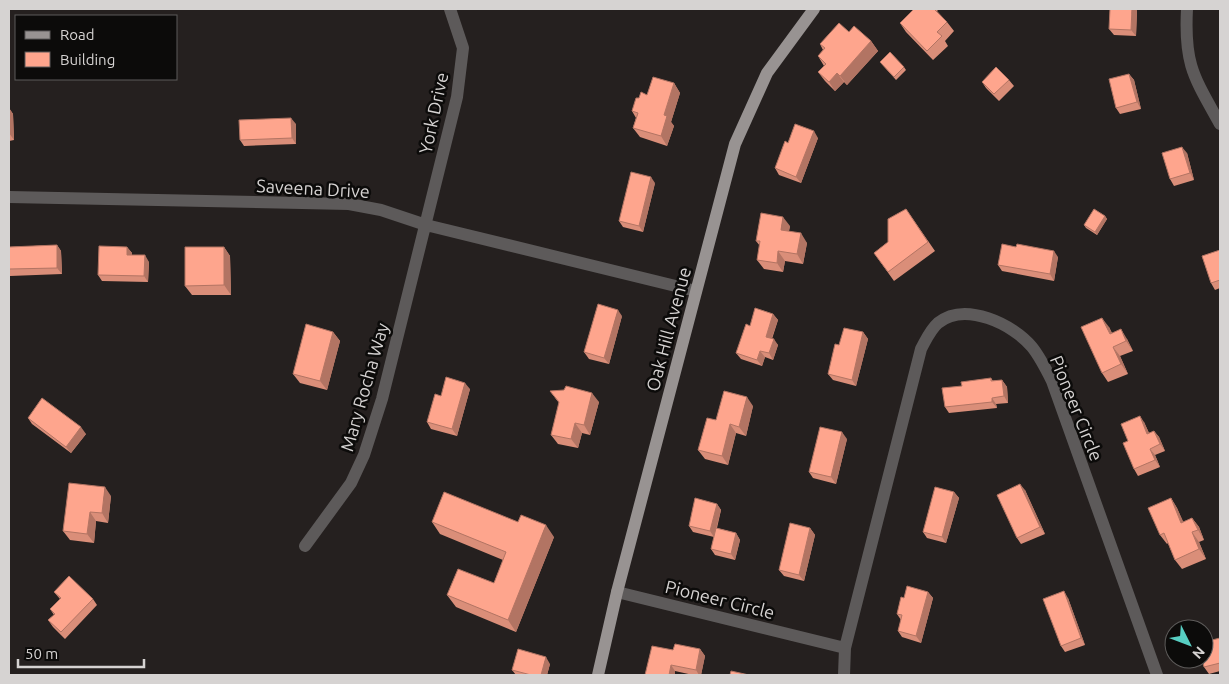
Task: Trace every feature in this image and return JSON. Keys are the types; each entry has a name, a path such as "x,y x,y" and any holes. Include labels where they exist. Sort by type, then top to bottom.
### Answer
{"main road":[{"name":"Oak Hill Avenue","path":"598,675 617,592 728,166 744,120 767,73 814,9"}],"street":[{"name":"York Drive","path":"426,225 457,97 463,48 450,9"},
{"path":"1187,9 1186,41 1192,73 1220,124"},
{"name":"Saveena Drive","path":"9,197 339,203 382,210 426,225 696,291"},
{"name":"Mary Rocha Way","path":"305,546 351,482 364,455 382,399 426,225"},
{"name":"Pioneer Circle","path":"844,675 844,648 921,349 930,332 939,322 953,316 969,315 986,317 1011,328 1032,346 1042,361 1052,381 1158,675"},
{"name":"Pioneer Circle","path":"617,592 844,648"}],"building":[{"path":"914,9 934,9 947,22 937,32 942,36 927,51 900,23"},
{"path":"1110,9 1132,9 1131,30 1109,29"},
{"path":"839,23 849,32 854,26 871,41 840,76 837,73 829,82 818,72 826,64 818,56 825,48 820,44"},
{"path":"890,52 904,67 894,77 880,62"},
{"path":"996,67 1009,80 994,94 982,82"},
{"path":"1129,74 1137,102 1116,108 1109,79"},
{"path":"653,77 674,83 664,115 667,116 661,136 633,128 638,113 632,111 636,98 639,98 641,92 647,95"},
{"path":"291,118 292,138 240,140 239,120"},
{"path":"795,124 814,131 796,177 775,168 785,141 788,143"},
{"path":"1182,147 1190,173 1170,179 1162,153"},
{"path":"631,172 651,177 639,226 619,221"},
{"path":"906,209 928,242 888,272 874,253 888,242 888,219"},
{"path":"1094,209 1105,216 1095,232 1084,225"},
{"path":"761,213 783,217 781,230 801,233 797,254 778,251 777,263 757,260 760,241 756,241"},
{"path":"1002,244 1016,247 1017,244 1054,251 1050,274 998,265"},
{"path":"57,245 57,268 9,269 9,247"},
{"path":"99,246 127,247 127,255 145,255 144,276 98,275"},
{"path":"185,247 224,247 224,285 185,286"},
{"path":"1220,250 1220,280 1211,283 1202,256"},
{"path":"598,304 618,310 604,358 584,352"},
{"path":"755,308 773,314 766,337 774,339 769,353 760,351 757,360 736,353 746,324 750,326"},
{"path":"1102,318 1110,334 1121,329 1126,341 1113,347 1121,364 1102,373 1081,327"},
{"path":"306,324 333,332 320,381 293,374"},
{"path":"844,328 863,332 852,380 828,374 835,344 839,345"},
{"path":"446,377 465,383 452,429 427,422 435,394 441,396"},
{"path":"991,378 991,381 1002,380 1004,396 992,398 992,402 945,407 942,388 962,386 961,382"},
{"path":"566,386 592,393 584,425 575,423 571,439 551,435 559,402 550,391 564,390"},
{"path":"724,391 747,397 739,427 730,424 722,456 698,450 707,418 716,420"},
{"path":"42,398 81,427 66,447 28,418"},
{"path":"1140,416 1147,434 1154,431 1160,444 1150,449 1155,460 1134,469 1123,443 1128,441 1121,424"},
{"path":"820,427 842,432 831,477 809,472"},
{"path":"69,483 105,487 102,513 90,512 87,534 63,531"},
{"path":"1020,484 1040,527 1017,538 997,495"},
{"path":"935,487 954,492 942,537 923,532"},
{"path":"444,492 518,522 521,515 546,525 508,620 447,595 458,569 494,583 506,552 432,522"},
{"path":"695,498 717,504 710,531 689,526"},
{"path":"1171,498 1181,523 1192,518 1198,530 1192,532 1199,549 1175,560 1164,533 1160,535 1148,508"},
{"path":"790,523 810,528 799,575 779,570"},
{"path":"716,528 736,533 731,554 711,549"},
{"path":"69,576 93,599 61,632 48,620 55,614 50,609 61,598 54,592"},
{"path":"907,586 928,592 916,636 898,631 902,615 897,614 901,597 904,598"},
{"path":"1064,591 1081,638 1061,646 1043,599"},
{"path":"1220,638 1220,663 1214,664 1214,640"},
{"path":"675,644 700,649 696,670 671,665 669,675 645,675 652,646 673,650"},
{"path":"518,649 546,657 541,675 531,675 512,670"},
{"path":"731,671 749,675 730,675"}]}
